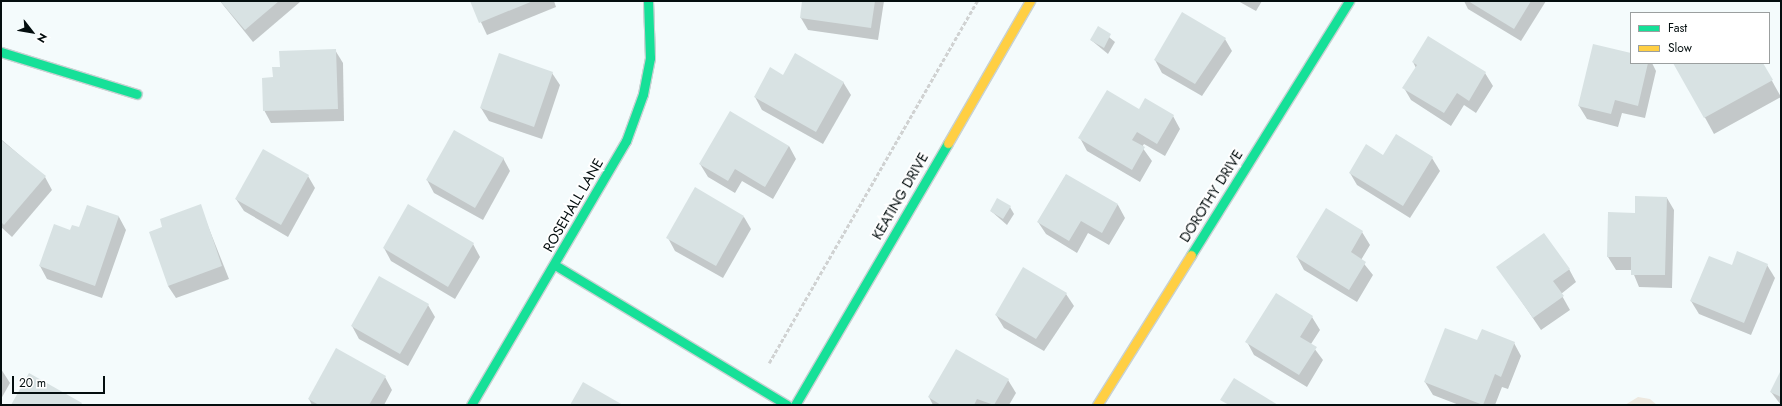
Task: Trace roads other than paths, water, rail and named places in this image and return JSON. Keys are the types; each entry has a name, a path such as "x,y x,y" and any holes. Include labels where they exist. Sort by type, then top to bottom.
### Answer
{"street":[{"name":"ROSEHALL LANE","path":"471,405 555,265 626,141 643,94 650,58 648,1"},
{"name":"KEATING DRIVE","path":"795,405 1030,1"},
{"name":"DOROTHY DRIVE","path":"1097,405 1349,1"},
{"path":"1,52 137,94"},
{"path":"555,265 787,405"}]}
